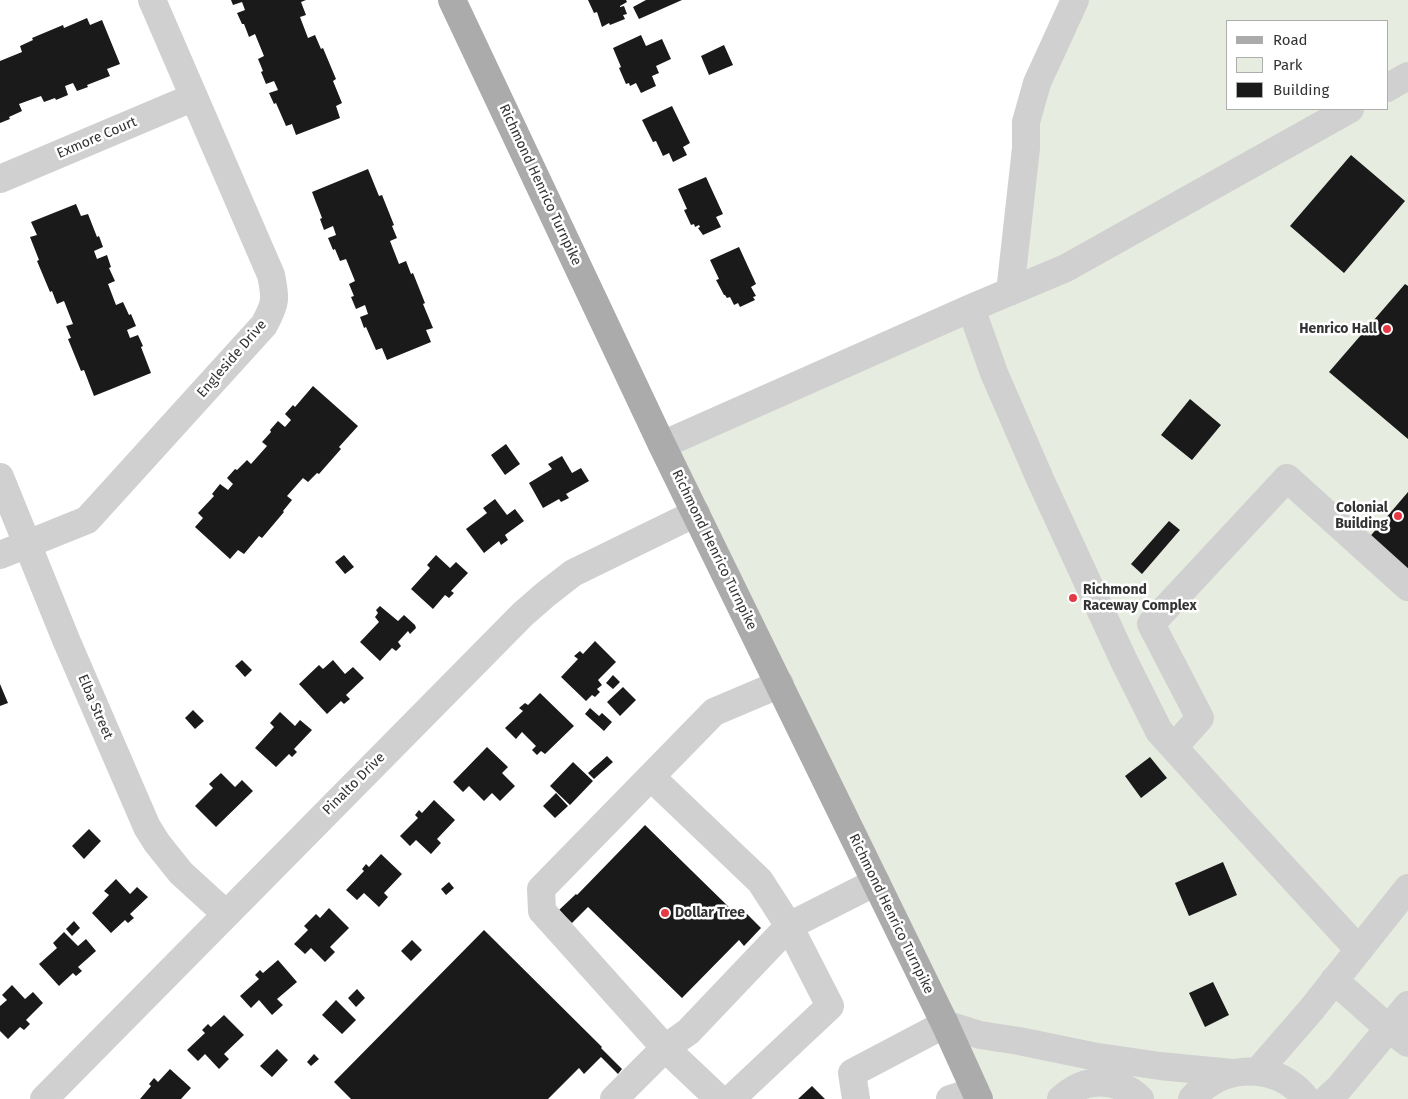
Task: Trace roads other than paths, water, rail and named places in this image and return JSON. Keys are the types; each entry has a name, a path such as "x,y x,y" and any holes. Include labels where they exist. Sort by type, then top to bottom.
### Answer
{"main road":[{"name":"Richmond Henrico Turnpike","path":"452,0 662,445 945,1024 968,1096"}],"street":[{"name":"Engleside Drive","path":"0,555 86,520 264,325 273,310 275,295 271,275 152,0"},
{"path":"1010,292 1026,148 1026,122 1037,83 1075,0"},
{"path":"1388,87 1408,76"},
{"name":"Exmore Court","path":"0,179 194,97"},
{"path":"662,445 1066,268 1348,110"},
{"path":"971,308 994,373 1044,488 1124,661 1159,731 1359,950"},
{"name":"Elba Street","path":"0,477 67,642 147,827 181,873 226,914"},
{"path":"1174,747 1200,718 1152,624 1287,478 1408,587"},
{"name":"Pinalto Drive","path":"44,1099 523,614 573,573 696,513"},
{"path":"718,1099 665,1048 542,912 541,889 714,712 780,684"},
{"path":"651,777 760,881 789,926 830,1006 731,1099"},
{"path":"614,1099 665,1048 688,1032 789,926 876,882"},
{"path":"1192,1099 1212,1081 1245,1072 1311,1010 1408,888"},
{"path":"1334,980 1398,1036"},
{"path":"1327,1099 1398,1036 1408,1005"},
{"path":"856,1099 852,1073 945,1024 980,1035 1028,1042 1092,1056 1160,1066 1245,1072 1281,1078 1301,1092 1306,1099"},
{"path":"1092,1056 1137,1095"},
{"path":"1061,1099 1070,1092 1091,1083 1112,1084 1137,1095"}],"place":[{"name":"Henrico Hall","path":"1387,329"},
{"name":"Colonial Building","path":"1398,516"},
{"name":"Richmond Raceway Complex","path":"1073,598"},
{"name":"Dollar Tree","path":"665,913"}]}
